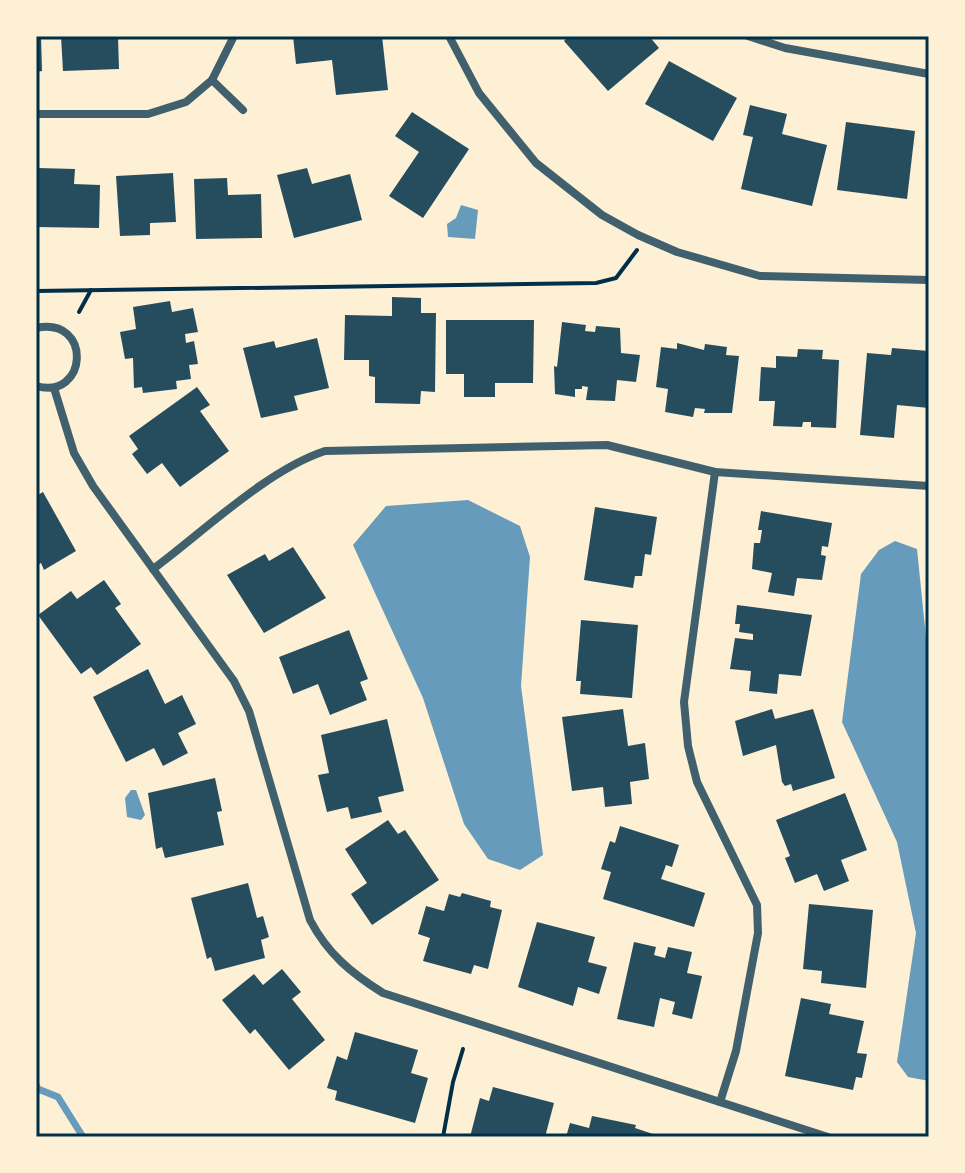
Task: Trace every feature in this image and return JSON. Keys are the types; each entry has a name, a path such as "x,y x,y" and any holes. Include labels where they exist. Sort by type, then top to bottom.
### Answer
{"street":[{"path":"36,114 148,114 186,102 212,80 234,36"},
{"path":"449,36 479,93 536,163 602,215 645,238 760,276 929,280"},
{"path":"748,36 785,48 929,74"},
{"path":"212,80 243,110"},
{"path":"36,328 57,328 73,340 78,359 70,378 54,388 36,386"},
{"path":"54,388 74,453 93,486 234,681 249,711 310,920 320,939 347,971 383,993 828,1137"},
{"path":"153,569 278,474 300,459 325,451 607,445 715,472 929,486"},
{"path":"715,472 686,664 684,702 688,746 703,795 757,905 758,933 736,1051 720,1102"}],"path":[{"path":"36,291 596,283 616,278 645,238"},
{"path":"79,312 91,290"},
{"path":"443,1137 453,1082 463,1049"}],"water":[{"path":"461,205 478,210 475,239 448,237 447,224 456,218"},
{"path":"468,500 520,526 530,557 521,686 543,855 520,870 488,859 464,824 423,698 353,545 386,506"},
{"path":"895,541 917,549 929,667 929,1081 908,1077 897,1062 916,933 897,842 842,722 861,574 879,550"},
{"path":"131,790 136,790 145,815 141,820 127,817 125,798"}],"building":[{"path":"36,36 41,36 42,71 36,72"},
{"path":"61,36 118,36 119,69 63,71"},
{"path":"293,36 382,36 388,90 336,95 332,60 296,64"},
{"path":"569,36 649,36 659,48 608,91 564,41"},
{"path":"669,61 737,98 713,141 645,104"},
{"path":"750,105 787,114 782,134 827,145 812,206 741,189 753,137 743,135"},
{"path":"412,112 469,149 423,218 389,196 419,152 395,136"},
{"path":"846,122 915,131 907,199 837,190"},
{"path":"38,168 75,169 74,184 100,185 99,228 36,227"},
{"path":"307,168 312,184 350,174 362,220 294,238 277,175"},
{"path":"173,173 176,222 150,223 150,235 120,236 116,176"},
{"path":"227,178 228,195 261,194 262,238 196,239 194,179"},
{"path":"392,297 421,298 421,313 436,313 435,392 421,391 420,404 375,403 375,377 369,376 369,360 344,360 345,315 392,316"},
{"path":"170,301 172,312 193,308 198,332 185,334 186,343 194,341 198,364 189,365 191,379 176,381 177,389 143,393 142,387 134,388 133,358 125,359 120,332 136,329 133,307"},
{"path":"446,320 534,320 533,383 495,383 495,397 464,397 464,374 446,374"},
{"path":"562,322 586,325 585,331 595,332 596,326 620,328 621,353 640,355 636,382 617,380 615,401 586,400 588,387 582,386 582,389 575,389 575,397 555,394 554,366 557,367"},
{"path":"317,338 329,388 294,396 298,410 261,418 243,348 274,341 276,348"},
{"path":"677,343 704,350 705,344 727,347 726,355 739,356 732,413 704,413 705,409 695,408 693,417 665,412 668,389 656,387 661,347 677,349"},
{"path":"892,348 929,351 929,408 897,405 894,438 860,435 867,353 891,355"},
{"path":"798,349 823,350 822,359 839,360 836,428 811,427 811,422 803,422 802,427 773,426 775,401 759,401 761,367 776,368 776,356 797,357"},
{"path":"197,387 210,405 200,411 229,451 180,487 162,463 147,474 132,454 138,449 129,436"},
{"path":"43,492 76,551 44,570 41,563 36,566 36,496"},
{"path":"595,507 657,517 651,555 645,554 642,576 635,576 633,588 584,580"},
{"path":"761,511 832,523 828,547 822,546 821,555 826,556 822,580 797,578 794,596 768,592 772,573 752,569 754,543 760,543 762,530 758,530"},
{"path":"293,547 326,598 264,633 227,575 265,554 269,561"},
{"path":"104,580 121,604 115,608 141,644 97,675 91,667 81,674 38,615 71,591 77,599"},
{"path":"737,605 812,615 801,676 779,674 777,694 749,691 751,671 730,669 735,638 753,640 753,634 739,632 740,624 735,624"},
{"path":"581,620 638,625 632,698 580,694 581,681 576,681"},
{"path":"349,630 368,679 360,682 367,700 330,715 318,684 293,694 279,657"},
{"path":"148,669 165,704 182,695 196,724 178,733 188,753 163,766 154,748 126,762 93,697"},
{"path":"623,709 628,746 645,743 649,779 630,782 632,804 605,807 603,787 572,791 562,717"},
{"path":"772,709 775,719 813,709 835,778 793,791 791,784 785,786 782,782 776,745 743,756 735,721"},
{"path":"387,719 404,791 378,797 382,812 351,819 348,807 327,812 318,775 329,773 321,735"},
{"path":"215,778 222,811 217,812 224,845 165,858 162,847 156,849 148,793"},
{"path":"845,793 867,850 841,860 849,881 824,891 817,874 795,883 785,858 790,856 776,820"},
{"path":"388,820 398,834 405,830 439,880 372,925 351,894 367,883 345,849"},
{"path":"620,826 679,845 672,867 666,865 661,879 705,893 694,927 603,899 611,872 601,869 610,841 615,843"},
{"path":"248,883 257,918 263,916 269,937 261,940 265,958 215,971 211,957 207,959 191,898"},
{"path":"462,893 491,901 490,907 502,910 488,969 474,965 471,974 423,961 430,938 418,934 426,906 444,911 449,894 460,897"},
{"path":"809,904 873,910 866,988 821,983 822,971 803,969"},
{"path":"537,922 595,937 588,962 607,967 599,994 578,987 573,1006 518,987"},
{"path":"634,942 656,947 654,955 665,958 668,947 692,952 687,973 702,976 692,1019 672,1014 675,1002 660,998 654,1027 617,1019"},
{"path":"282,969 301,992 292,999 325,1040 289,1070 255,1029 250,1034 222,1000 254,974 263,985"},
{"path":"801,998 831,1004 829,1014 864,1021 857,1053 867,1054 862,1078 856,1077 853,1090 785,1076"},
{"path":"355,1032 418,1050 411,1073 428,1078 415,1123 335,1100 337,1091 327,1088 337,1056 347,1060"},
{"path":"493,1087 554,1103 545,1137 470,1137 480,1098 489,1101"},
{"path":"592,1116 636,1125 635,1128 653,1134 652,1137 566,1137 570,1123 589,1128"}],"waterway":[{"path":"36,1085 38,1089 58,1097 83,1137"}]}
